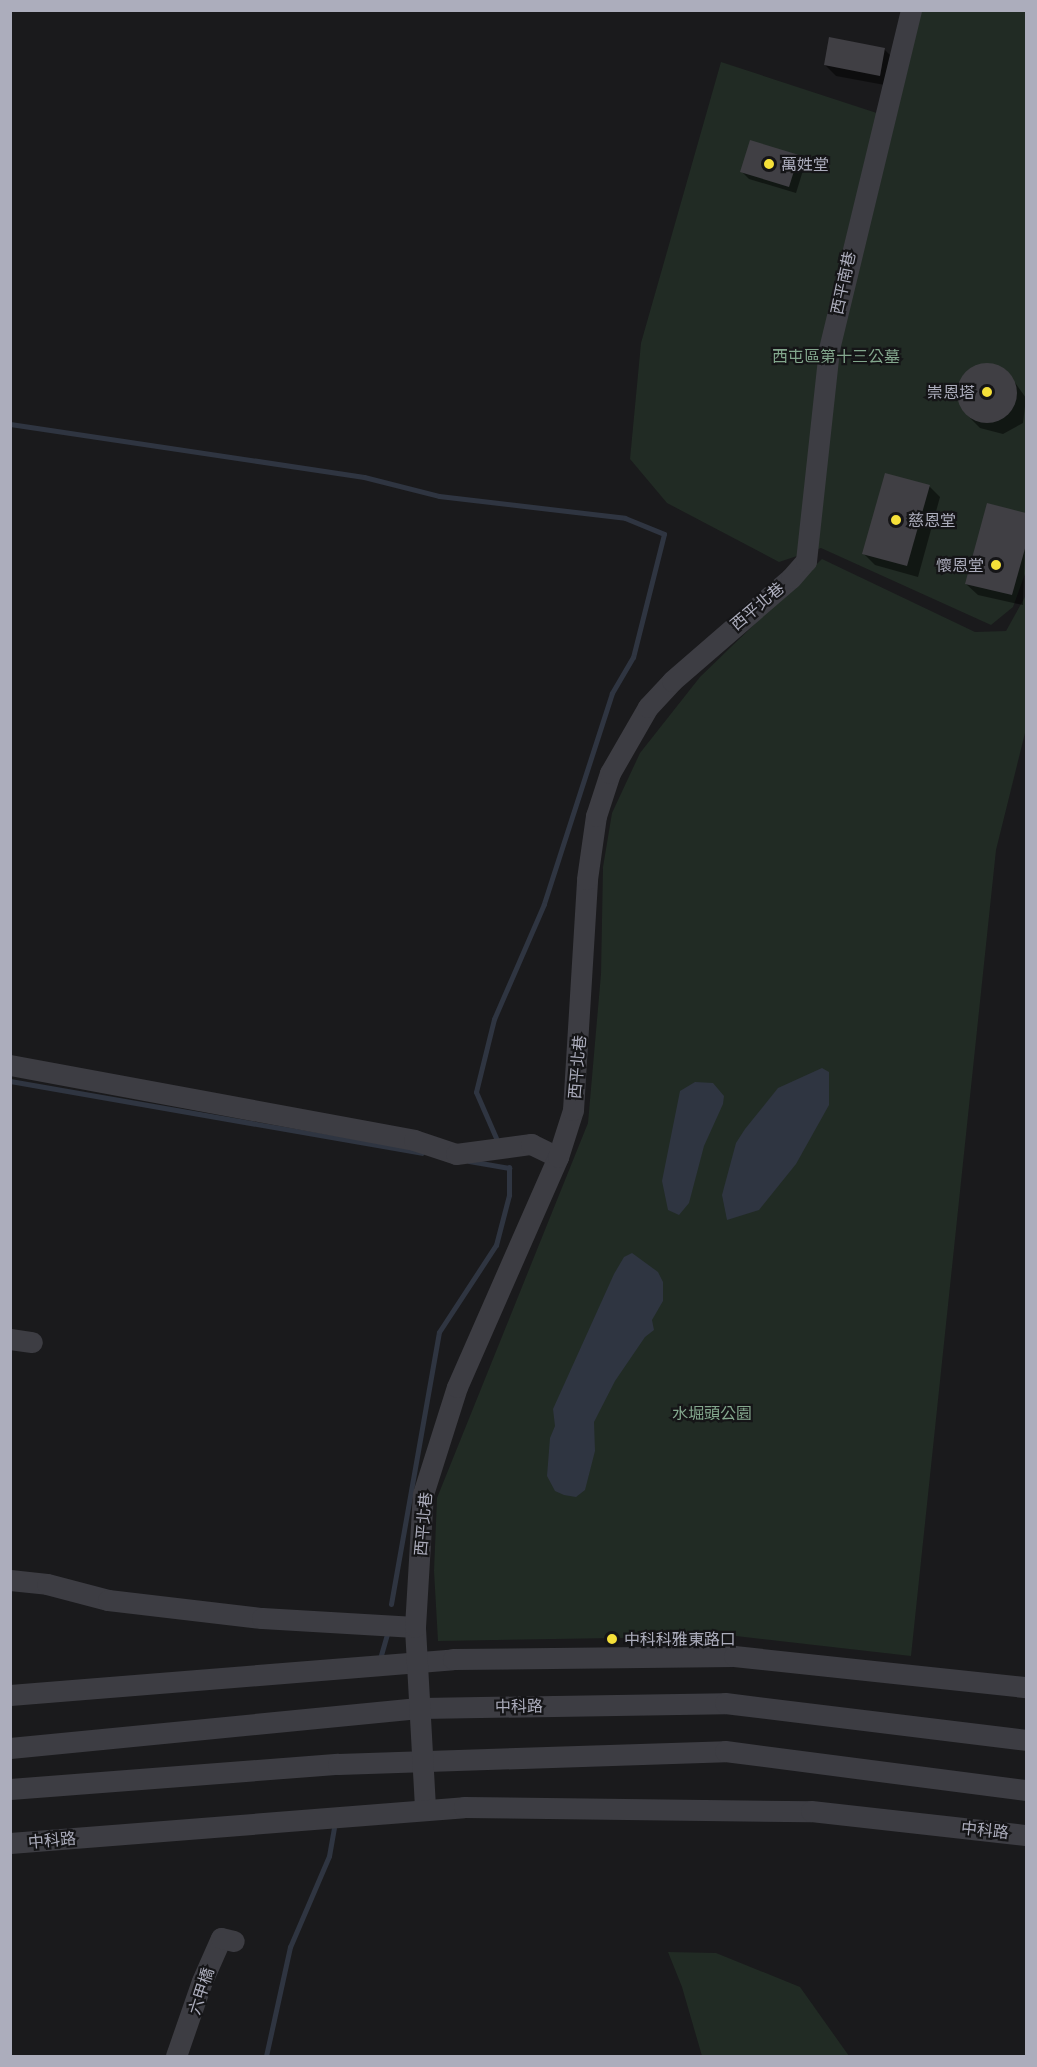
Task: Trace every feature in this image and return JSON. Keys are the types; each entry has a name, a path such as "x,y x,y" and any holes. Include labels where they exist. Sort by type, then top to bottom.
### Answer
{"street":[{"name":"西平南巷","path":"806,561 829,350 848,258 911,10"},
{"name":"西平北巷","path":"425,1807 415,1627 423,1494 457,1388 558,1157 573,1110 587,879 596,816 610,773 648,707 672,681 791,578 806,561"},
{"path":"10,1065 414,1140 456,1154 531,1144 558,1157"},
{"path":"10,1339 32,1342"},
{"path":"10,1580 47,1584 108,1600 262,1618 415,1627"},
{"path":"10,1695 416,1663 734,1656 1026,1687"},
{"name":"中科路","path":"10,1748 421,1708 725,1703 1026,1740"},
{"path":"10,1789 423,1761 725,1751 1026,1790"},
{"name":"中科路","path":"10,1844 425,1807 811,1810 1026,1835"},
{"name":"六甲橋","path":"176,2056 202,1981 221,1938 234,1941"}],"green space":[{"name":"西屯區第十三公墓","path":"920,11 1026,11 1026,571 1013,607 991,625 821,548 779,562 667,503 630,459 641,343 721,62 892,118"},
{"name":"水堀頭公園","path":"822,559 975,632 1006,631 1026,595 1026,729 996,850 911,1656 736,1636 438,1641 434,1571 437,1498 588,1123 601,974 603,867 612,813 640,753 700,677"},
{"path":"668,1952 716,1953 800,1987 849,2056 702,2056 682,1987"}],"water":[{"path":"822,1068 829,1072 829,1105 796,1164 759,1210 727,1220 722,1195 736,1143 778,1088"},
{"path":"695,1082 713,1083 724,1096 723,1104 704,1146 689,1203 679,1215 668,1210 662,1181 680,1091"},
{"path":"632,1253 658,1272 663,1282 663,1301 652,1320 654,1330 645,1337 615,1381 594,1422 595,1451 585,1490 576,1497 564,1495 555,1491 547,1476 550,1438 555,1426 553,1409 614,1274 624,1257"}],"building":[{"path":"829,37 885,48 880,76 824,65"},
{"name":"萬姓堂","path":"750,140 799,155 789,187 740,172"},
{"name":"崇恩塔","path":"987,363 1008,372 1017,393 1008,414 987,423 966,414 957,393 966,372"},
{"name":"慈恩堂","path":"885,473 930,485 907,566 862,554"},
{"name":"懷恩堂","path":"987,503 1026,513 1026,545 1012,595 965,584"}],"waterway":[{"path":"10,424 364,477 439,496 625,518 664,534 633,657 612,693 544,904 494,1019 476,1092 496,1138"},
{"path":"10,1081 422,1153"},
{"path":"469,1161 509,1168"},
{"path":"391,1604 439,1332 496,1245 509,1195 509,1167"},
{"path":"381,1655 387,1634"},
{"path":"266,2056 290,1947 329,1856 334,1828"}],"place":[{"name":"萬姓堂","path":"769,164"},
{"name":"崇恩塔","path":"987,392"},
{"name":"慈恩堂","path":"896,520"},
{"name":"懷恩堂","path":"996,565"},
{"name":"中科科雅東路口","path":"612,1639"}]}
